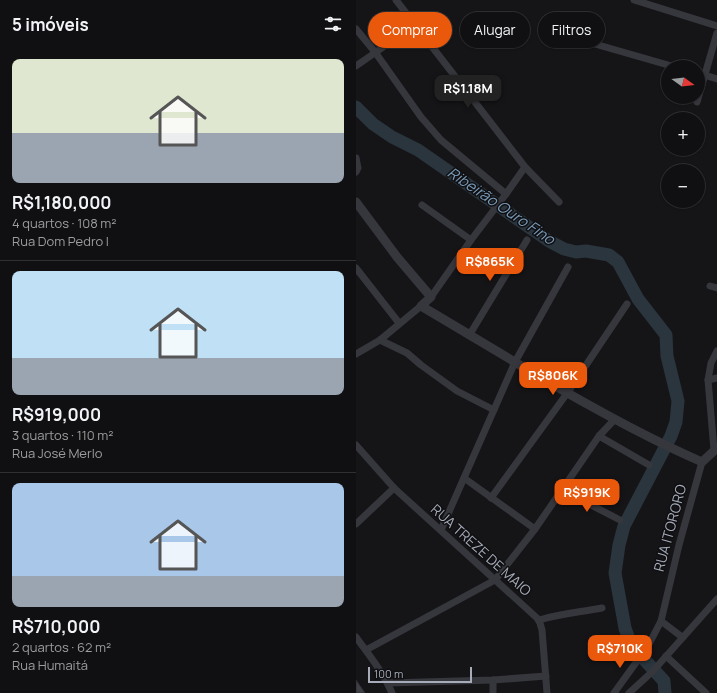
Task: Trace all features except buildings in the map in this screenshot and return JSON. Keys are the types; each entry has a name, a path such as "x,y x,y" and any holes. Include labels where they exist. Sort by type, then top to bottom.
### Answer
{"street":[{"path":"396,0 405,12"},
{"path":"634,0 717,26"},
{"path":"356,30 375,52 421,117 441,140 504,197"},
{"path":"705,64 717,33"},
{"path":"605,47 661,63"},
{"path":"356,66 381,48"},
{"path":"433,48 524,167 559,202"},
{"path":"705,75 717,79"},
{"path":"356,158 358,168 356,172"},
{"path":"357,352 380,340 431,297 524,167"},
{"path":"356,202 397,257 431,297"},
{"path":"422,205 472,240"},
{"path":"470,334 527,240"},
{"path":"441,530 516,362 568,267"},
{"path":"356,268 399,323"},
{"path":"491,498 568,392 627,304"},
{"path":"421,306 615,419 679,452 702,462"},
{"path":"380,340 407,353 457,391 494,410"},
{"path":"716,449 708,380 711,363 717,351"},
{"path":"708,380 717,378"},
{"path":"366,650 495,580 535,529 599,436 615,419"},
{"path":"599,436 649,465"},
{"name":"RUA TREZE DE MAIO","path":"356,445 394,488 539,620"},
{"name":"RUA ITORORO","path":"614,693 648,646 662,621 679,545 702,462 716,449"},
{"path":"464,478 535,529"},
{"path":"356,524 394,488"},
{"path":"562,490 620,520"},
{"path":"629,693 660,664 682,637 717,599"},
{"path":"547,693 542,630 539,620 553,616 602,608"},
{"path":"662,621 682,637"},
{"path":"356,637 388,683 392,693"},
{"path":"666,656 706,693"},
{"path":"388,683 493,680 546,676"},
{"path":"493,680 493,693"}],"waterway":[{"name":"Ribeirão Ouro Fino","path":"356,107 373,124 392,137 418,150 549,241 564,249 576,252 586,251 609,255 618,262 638,299 666,335 667,356 678,401 676,422 671,436 624,526 619,545 615,573 625,628 631,645 664,681 665,693"}]}
